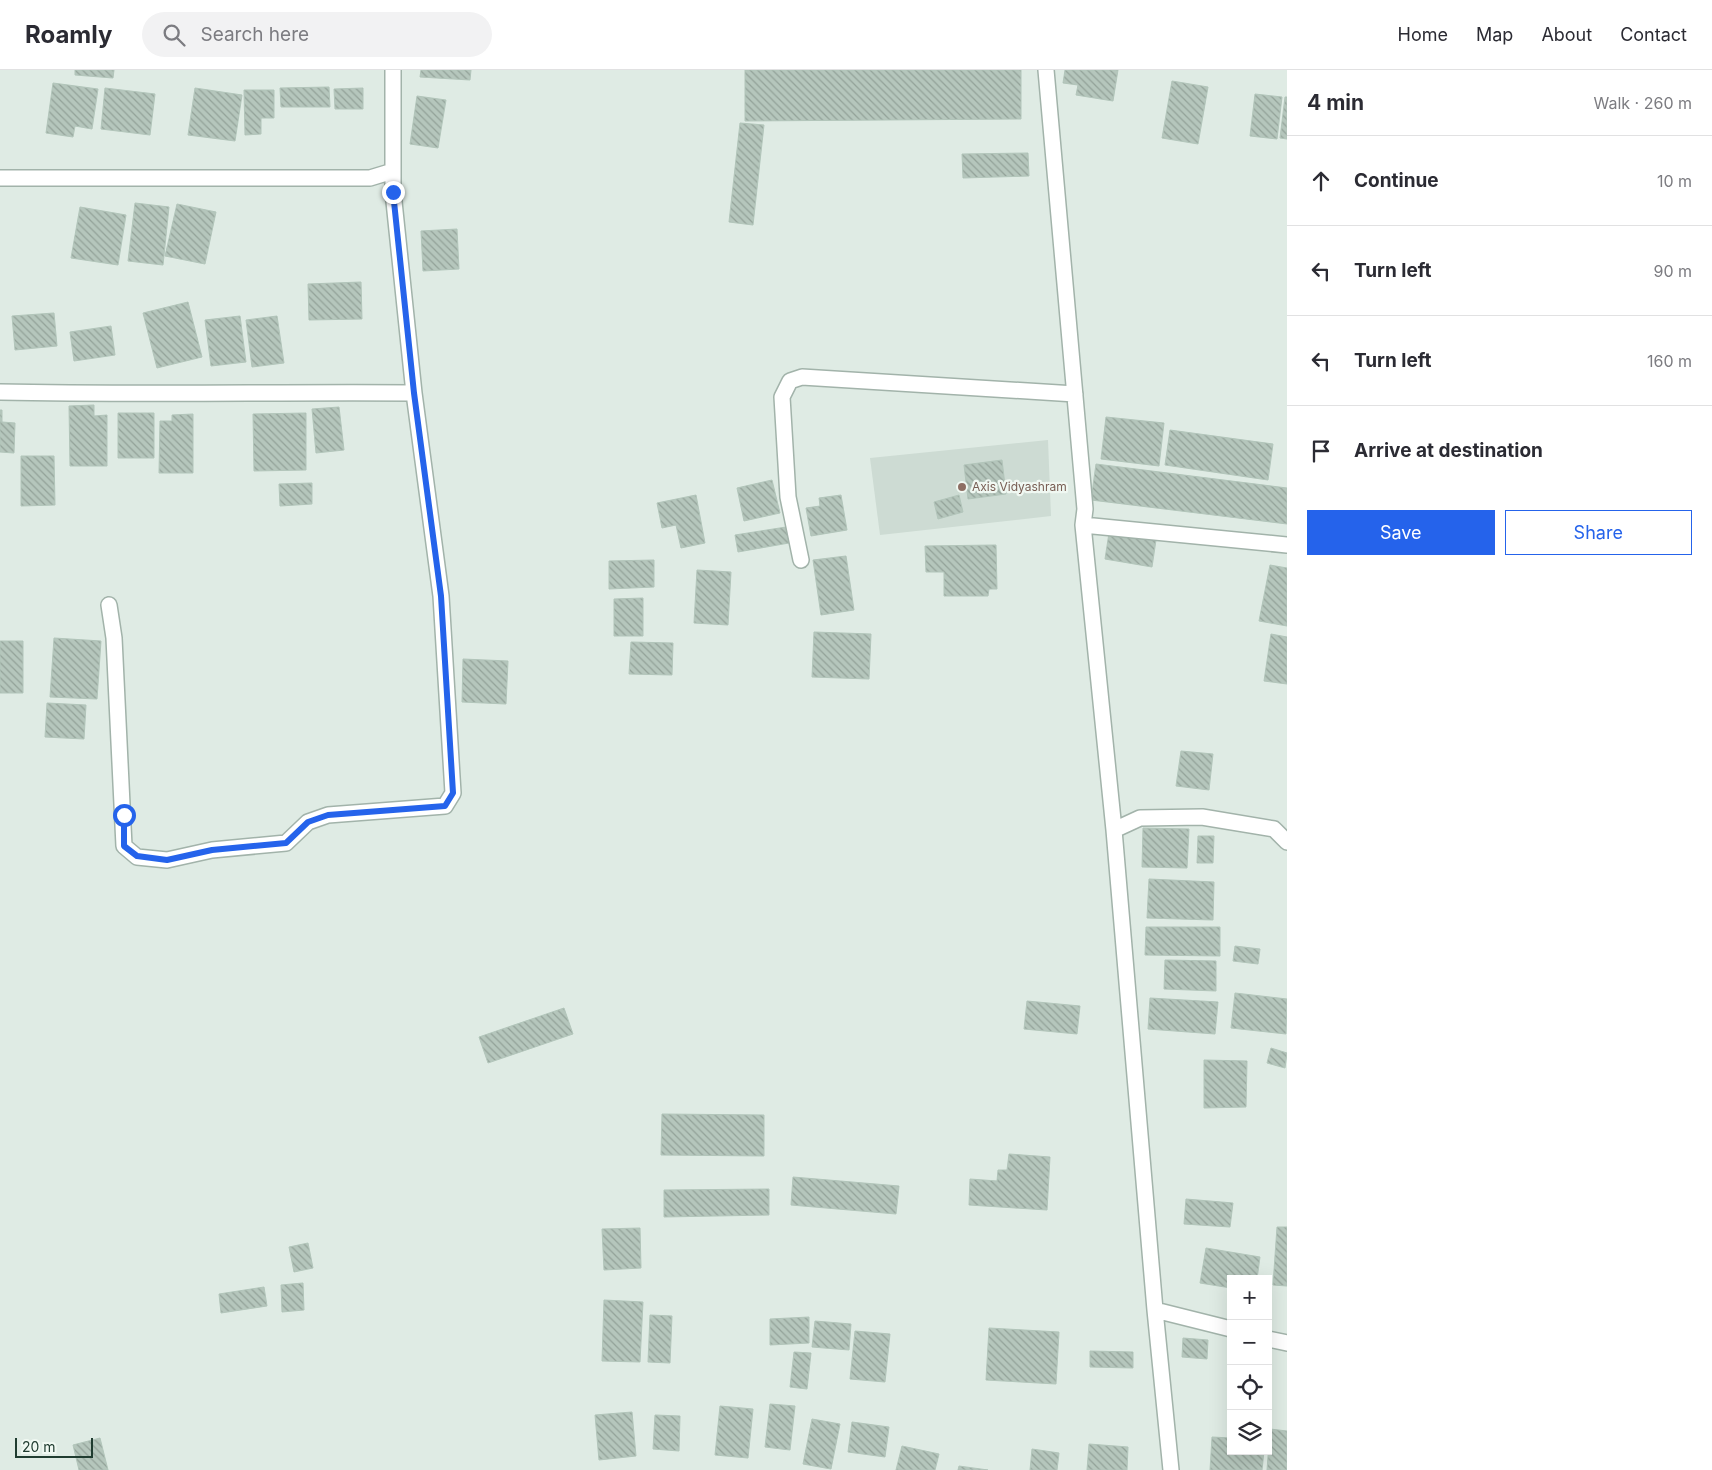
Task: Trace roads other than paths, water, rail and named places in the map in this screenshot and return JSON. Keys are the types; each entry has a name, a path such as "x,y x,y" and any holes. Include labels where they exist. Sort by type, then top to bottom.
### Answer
{"street":[{"path":"109,605 114,638 124,846 137,856 167,860 212,850 286,843 308,822 328,815 445,806 453,793 441,596 414,393 393,171 394,70"},
{"path":"1046,70 1076,394 1085,509 1083,525 1114,830 1155,1310 1171,1470"},
{"path":"0,178 370,178 393,171"},
{"path":"801,560 788,497 782,397 790,381 802,377 1076,394"},
{"path":"0,392 124,394 414,393"},
{"path":"1083,525 1287,545"},
{"path":"1114,830 1140,818 1202,817 1274,828 1287,842"},
{"path":"1155,1310 1227,1328"},
{"path":"1272,1340 1287,1343"}],"place":[{"name":"Axis Vidyashram","path":"962,487"}]}
